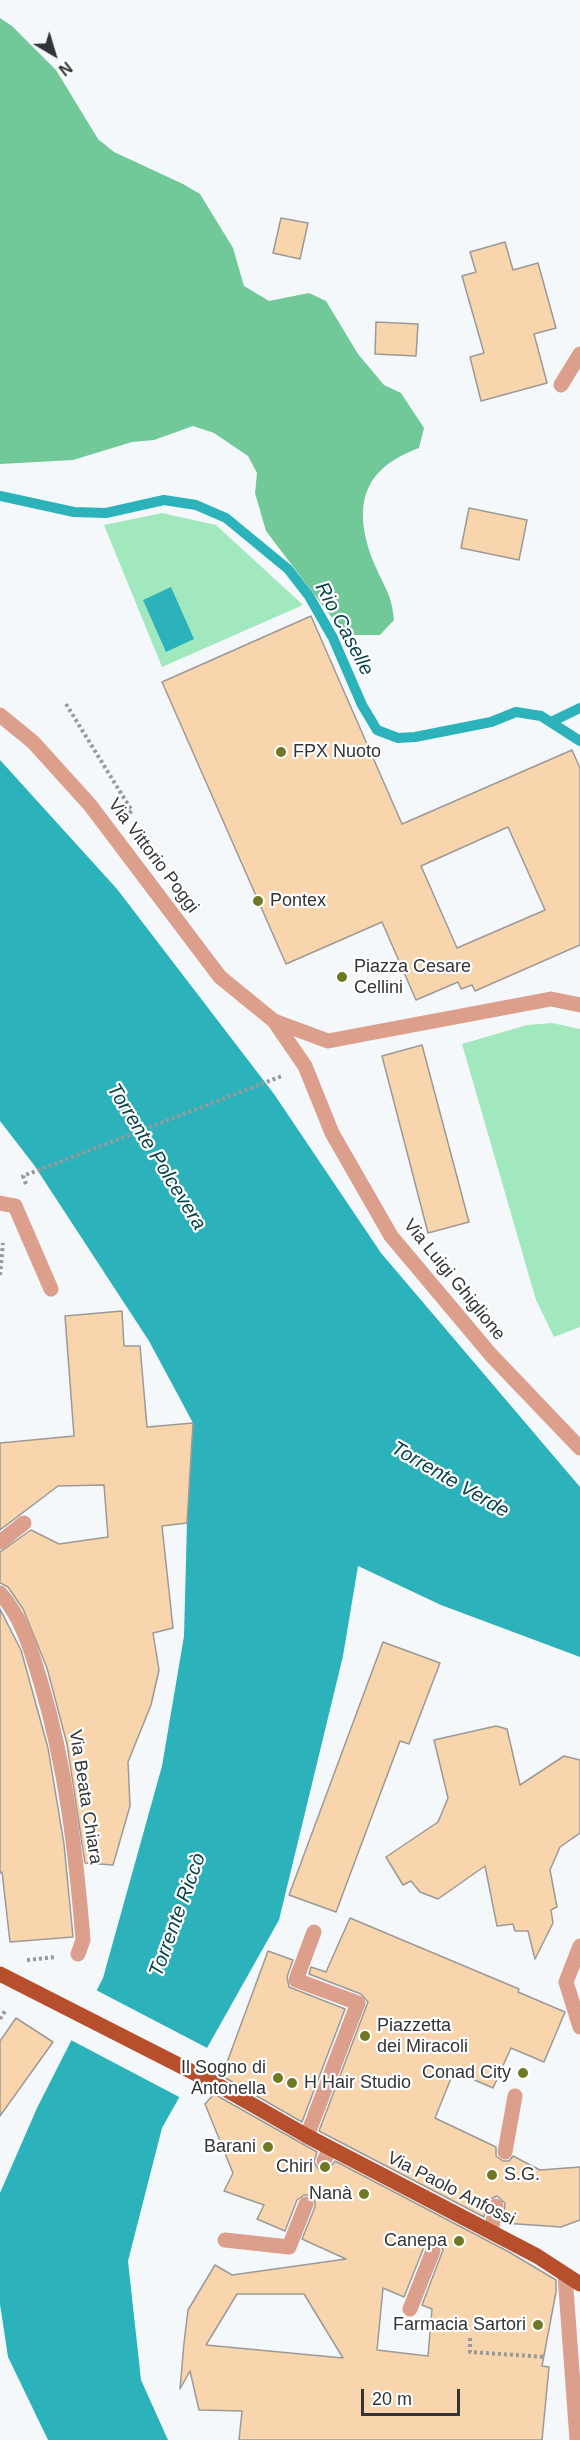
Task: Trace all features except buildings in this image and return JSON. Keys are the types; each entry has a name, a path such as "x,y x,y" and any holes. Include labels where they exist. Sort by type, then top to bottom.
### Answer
{"main road":[{"name":"Via Paolo Anfossi","path":"0,1974 208,2080 307,2136 327,2154 448,2215 491,2231 576,2280"}],"street":[{"path":"561,385 580,354"},
{"name":"Via Vittorio Poggi","path":"0,715 33,742 90,805 220,977 274,1022"},
{"path":"274,1022 328,1041 551,999 580,1005"},
{"name":"Via Luigi Ghiglione","path":"274,1022 305,1066 332,1133 391,1236 491,1355 580,1448"},
{"path":"8,1204 51,1289"},
{"path":"0,1542 24,1523"},
{"name":"Via Beata Chiara","path":"0,1593 26,1633 54,1726 76,1848 83,1940 78,1954"},
{"path":"307,2136 358,2003 296,1980 315,1932"},
{"path":"580,1946 566,1982 580,2027"},
{"path":"505,2152 515,2096"},
{"path":"225,2240 289,2247 306,2204"},
{"path":"491,2231 496,2206"},
{"path":"410,2309 433,2251"},
{"path":"576,2280 577,2440"}],"path":[{"path":"66,704 132,811 123,817"},
{"path":"23,1176 274,1079"},
{"path":"0,1275 2,1253"},
{"path":"23,1961 78,1954"},
{"path":"0,2019 5,2011"},
{"path":"470,2338 470,2352 553,2358"}],"green space":[{"path":"0,18 12,26 56,70 98,139 114,152 200,194 233,248 244,286 269,301 309,293 326,301 358,354 384,385 401,393 424,428 419,448 384,467 373,479 366,493 363,508 367,543 389,596 394,620 380,635 350,635 336,623 266,531 255,493 257,473 248,456 214,433 193,426 154,440 132,442 73,460 0,464"},
{"path":"162,513 216,525 303,605 162,667 104,525"},
{"path":"552,1023 580,1029 580,1327 554,1337 536,1300 462,1044 527,1025"}],"water":[{"path":"171,587 194,639 166,652 143,600"},
{"path":"0,760 117,889 274,1094 381,1253 580,1487 580,1657 441,1605 358,1566 343,1656 279,1920 162,2128 128,2261 141,2380 168,2440 48,2440 8,2357 0,2304 0,2193 37,2108 103,1978 162,1766 184,1636 193,1423 149,1341 34,1165 0,1121"}],"pier":[{"path":"94,1989 211,2050 183,2099 69,2039"}],"waterway":[{"name":"Rio Caselle","path":"0,496 74,512 106,513 164,500 196,505 226,518 288,569 309,596 333,638 362,705 377,730 398,738 415,737 491,722 516,712 541,716 580,741"},
{"path":"551,722 580,708"}],"place":[{"name":"FPX Nuoto","path":"281,752"},
{"name":"Pontex","path":"258,901"},
{"name":"Piazza Cesare Cellini","path":"342,977"},
{"name":"Piazzetta dei Miracoli","path":"365,2036"},
{"name":"Conad City","path":"523,2073"},
{"name":"Il Sogno di Antonella","path":"278,2078"},
{"name":"H Hair Studio","path":"292,2083"},
{"name":"Barani","path":"268,2147"},
{"name":"Chiri","path":"325,2167"},
{"name":"S.G.","path":"492,2175"},
{"name":"Nanà","path":"364,2194"},
{"name":"Canepa","path":"459,2241"},
{"name":"Farmacia Sartori","path":"538,2325"}],"water label":[{"name":"Torrente Polcevera","path":"156,1157"},
{"name":"Torrente Verde","path":"450,1480"},
{"name":"Torrente Riccò","path":"178,1915"}]}
